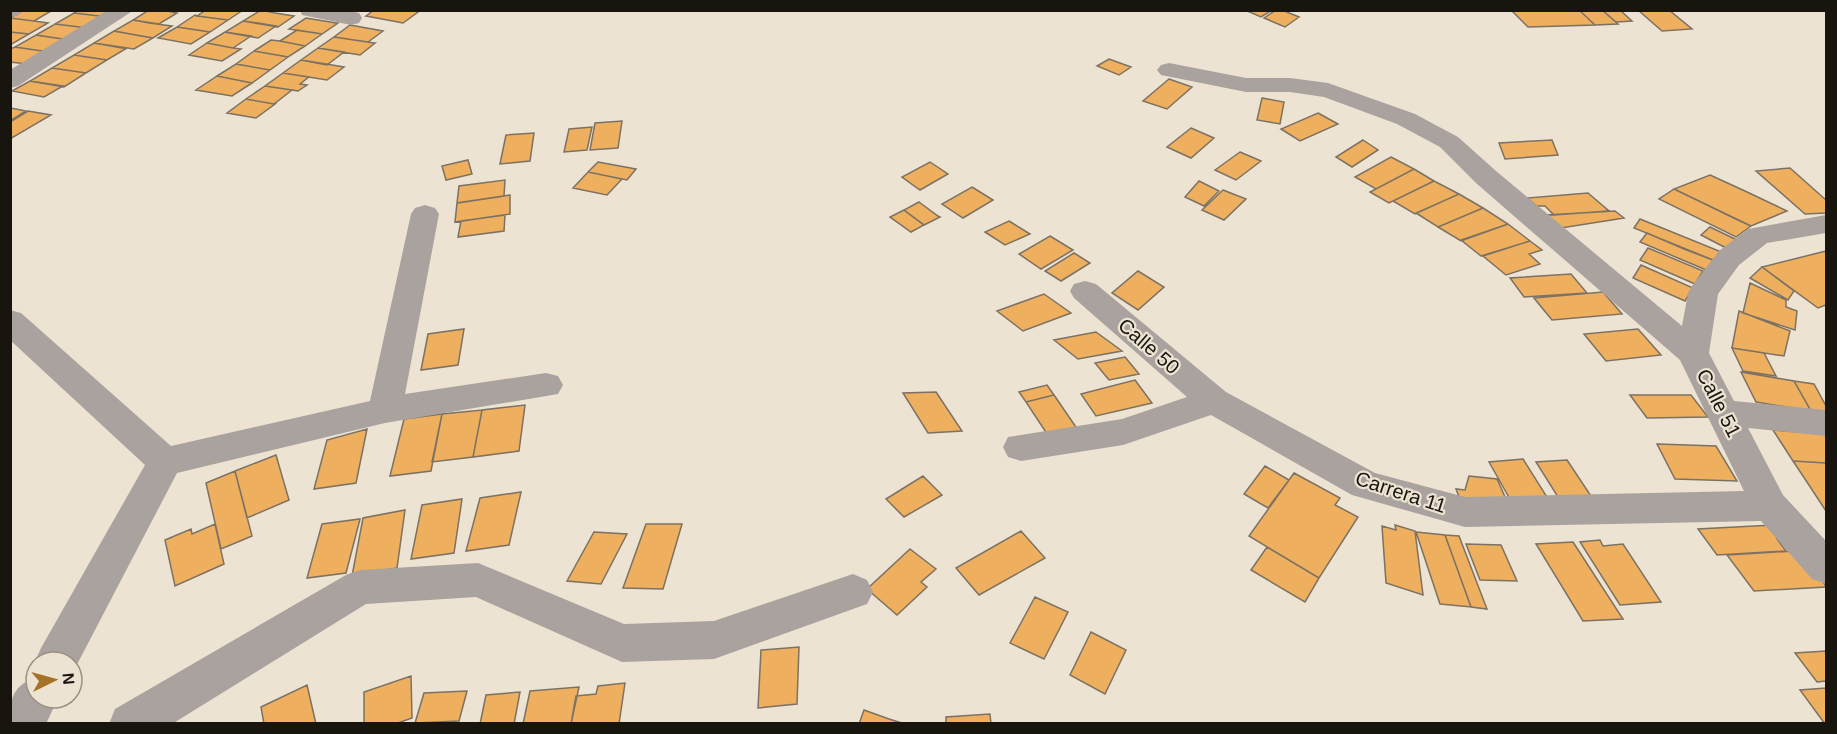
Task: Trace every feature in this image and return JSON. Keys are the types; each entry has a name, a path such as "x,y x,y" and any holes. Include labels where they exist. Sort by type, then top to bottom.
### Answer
{"street":[{"path":"10,81 124,10"},
{"path":"310,10 351,18"},
{"path":"1169,69 1246,85 1290,85 1328,90 1406,119 1449,142 1486,177 1693,353"},
{"path":"385,410 425,214"},
{"name":"Calle 51","path":"1827,225 1758,235 1729,258 1703,292 1693,353 1770,506 1827,567"},
{"name":"Calle 50","path":"1085,291 1214,401"},
{"path":"10,321 165,462"},
{"path":"63,650 165,462 385,410 546,385"},
{"path":"1021,447 1122,432 1214,401"},
{"name":"Carrera 11","path":"1214,401 1365,485 1465,512 1770,506"},
{"path":"1725,413 1827,423"},
{"path":"131,723 360,587 478,580 622,643 714,640 852,592"}],"building":[{"path":"23,10 53,10 34,21 10,18"},
{"path":"78,10 118,10 107,17 74,13"},
{"path":"149,10 177,13 159,24 133,20"},
{"path":"206,10 243,10 228,20 197,16"},
{"path":"261,10 294,16 278,27 243,21"},
{"path":"374,10 418,12 403,23 366,16"},
{"path":"1245,10 1272,10 1261,17"},
{"path":"1276,10 1299,17 1285,27 1264,18"},
{"path":"1511,10 1579,10 1595,25 1528,27"},
{"path":"1579,10 1602,10 1618,24 1595,25"},
{"path":"1602,10 1620,10 1632,21 1616,22"},
{"path":"1638,10 1669,10 1692,29 1662,31"},
{"path":"74,13 107,17 88,28 55,24"},
{"path":"195,15 228,20 210,32 177,27"},
{"path":"10,18 48,23 29,34 10,32"},
{"path":"306,18 338,23 322,34 289,29"},
{"path":"133,20 172,26 153,38 114,31"},
{"path":"243,21 276,26 258,38 225,32"},
{"path":"55,24 88,28 69,40 36,35"},
{"path":"350,25 383,31 368,42 334,37"},
{"path":"177,27 210,32 191,44 158,38"},
{"path":"297,30 322,34 305,46 280,41"},
{"path":"114,31 153,38 134,49 94,43"},
{"path":"10,32 29,34 10,45"},
{"path":"225,32 251,36 233,48 207,43"},
{"path":"36,35 69,40 49,52 15,47"},
{"path":"334,37 375,43 360,55 318,48"},
{"path":"271,40 305,46 288,57 254,51"},
{"path":"94,43 127,48 107,60 74,55"},
{"path":"207,43 241,49 222,61 189,55"},
{"path":"15,47 49,52 28,64 10,62 10,49"},
{"path":"318,48 344,52 327,65 301,60"},
{"path":"254,51 288,57 270,70 236,64"},
{"path":"74,55 107,60 86,73 52,68"},
{"path":"1109,59 1131,67 1119,75 1097,66"},
{"path":"301,60 344,67 327,80 283,73"},
{"path":"236,64 270,70 252,83 217,76"},
{"path":"52,68 86,73 64,87 30,81"},
{"path":"283,73 309,77 300,84 307,85 298,91 265,86"},
{"path":"217,76 252,83 232,96 196,90"},
{"path":"1169,79 1192,87 1167,109 1143,101"},
{"path":"30,81 63,86 44,97 12,91"},
{"path":"265,86 292,90 274,104 246,99"},
{"path":"1262,98 1284,102 1280,124 1257,120"},
{"path":"246,99 275,104 256,118 227,113"},
{"path":"10,108 16,109 26,111 10,121"},
{"path":"28,111 51,115 10,139 10,122"},
{"path":"1318,113 1338,124 1300,141 1281,129"},
{"path":"622,121 618,148 590,150 595,123"},
{"path":"592,127 587,150 564,152 569,129"},
{"path":"1191,128 1214,138 1191,158 1167,147"},
{"path":"534,133 530,161 500,164 506,135"},
{"path":"1363,140 1378,150 1352,167 1336,157"},
{"path":"1552,140 1558,155 1505,159 1499,143"},
{"path":"1240,152 1261,161 1236,180 1215,170"},
{"path":"1391,157 1414,169 1376,189 1355,177"},
{"path":"468,160 472,174 446,180 442,166"},
{"path":"598,162 636,169 627,180 588,172"},
{"path":"930,162 948,174 920,190 902,177"},
{"path":"1790,168 1826,200 1826,213 1805,214 1756,171"},
{"path":"1414,169 1434,181 1389,203 1370,192"},
{"path":"588,172 622,179 607,195 573,188"},
{"path":"1710,175 1787,211 1751,226 1674,189"},
{"path":"505,180 504,196 457,203 459,186"},
{"path":"1199,181 1219,191 1204,206 1185,197"},
{"path":"1434,181 1459,194 1415,214 1393,201"},
{"path":"972,187 993,200 963,218 942,204"},
{"path":"1674,189 1751,226 1736,237 1659,199"},
{"path":"1223,190 1246,199 1224,220 1202,210"},
{"path":"1588,193 1609,211 1554,215 1545,206 1537,206 1527,198"},
{"path":"1459,194 1483,208 1438,227 1416,213"},
{"path":"510,195 510,214 455,222 457,203"},
{"path":"919,202 940,217 924,225 904,210"},
{"path":"1483,208 1508,224 1461,241 1438,227"},
{"path":"904,210 924,225 911,232 890,217"},
{"path":"1615,211 1624,218 1561,228 1547,215"},
{"path":"505,215 504,231 458,237 461,221"},
{"path":"1640,219 1724,253 1718,262 1634,228"},
{"path":"1009,221 1030,234 1005,245 985,232"},
{"path":"1508,224 1530,241 1481,256 1461,240"},
{"path":"1710,227 1737,240 1728,249 1701,235"},
{"path":"1647,233 1718,262 1711,272 1640,242"},
{"path":"1050,236 1073,250 1041,269 1019,254"},
{"path":"1530,241 1542,250 1529,254 1540,264 1506,275 1483,256"},
{"path":"1648,248 1703,271 1695,284 1640,260"},
{"path":"1826,251 1826,305 1818,308 1762,267"},
{"path":"1074,253 1090,263 1061,281 1045,271"},
{"path":"1641,265 1693,288 1685,301 1633,278"},
{"path":"1762,267 1794,291 1788,300 1750,278"},
{"path":"1138,271 1164,287 1138,310 1112,293"},
{"path":"1571,274 1587,293 1524,297 1510,278"},
{"path":"1750,283 1786,300 1786,307 1797,311 1795,330 1743,313"},
{"path":"1603,292 1622,314 1552,320 1534,298"},
{"path":"1044,294 1071,313 1023,331 997,311"},
{"path":"1739,311 1790,331 1784,356 1732,348"},
{"path":"464,329 458,365 421,370 428,334"},
{"path":"1638,329 1661,355 1606,361 1584,334"},
{"path":"1096,332 1122,351 1078,359 1054,340"},
{"path":"1732,348 1764,353 1776,376 1743,371"},
{"path":"1125,357 1139,374 1109,380 1095,363"},
{"path":"1741,372 1794,381 1811,411 1756,402"},
{"path":"1135,380 1152,403 1096,416 1081,394"},
{"path":"1794,381 1814,384 1826,406 1826,414 1811,411"},
{"path":"1047,385 1054,395 1026,402 1019,392"},
{"path":"936,392 962,431 928,433 903,393"},
{"path":"1054,395 1078,430 1049,437 1026,402"},
{"path":"1630,395 1691,395 1708,417 1647,418"},
{"path":"525,405 519,451 473,457 482,410"},
{"path":"482,410 473,457 432,462 442,414"},
{"path":"442,414 431,471 390,476 404,419"},
{"path":"367,429 356,483 314,489 327,440"},
{"path":"1773,430 1826,434 1826,463 1793,461"},
{"path":"1657,444 1716,446 1737,481 1675,479"},
{"path":"276,455 289,500 247,518 235,471"},
{"path":"1523,459 1552,505 1515,508 1489,462"},
{"path":"1567,460 1595,502 1563,505 1536,462"},
{"path":"1793,461 1826,463 1826,511 1803,476"},
{"path":"1265,466 1289,480 1268,508 1244,494"},
{"path":"235,471 252,536 221,549 206,483"},
{"path":"1294,473 1340,498 1335,505 1358,517 1319,578 1249,536"},
{"path":"923,476 942,495 904,517 886,499"},
{"path":"1469,476 1497,479 1510,508 1461,502 1456,489 1465,490"},
{"path":"521,492 509,545 466,551 480,498"},
{"path":"462,499 454,553 411,559 422,505"},
{"path":"405,510 397,568 352,576 363,518"},
{"path":"360,519 346,573 307,578 322,524"},
{"path":"215,524 224,564 175,586 165,540 191,529 192,534"},
{"path":"646,524 682,524 663,589 623,588"},
{"path":"1395,525 1415,531 1423,595 1386,583 1382,526 1396,530"},
{"path":"1773,525 1777,539 1786,551 1717,555 1698,529"},
{"path":"1021,531 1045,558 979,595 956,568"},
{"path":"594,532 627,534 601,584 567,581"},
{"path":"1416,532 1445,535 1471,607 1440,604"},
{"path":"1445,535 1459,536 1487,609 1471,607"},
{"path":"1600,540 1603,546 1623,544 1661,602 1620,605 1580,542"},
{"path":"1573,542 1623,619 1583,621 1536,544"},
{"path":"1466,544 1501,545 1517,581 1480,580"},
{"path":"1267,547 1319,578 1305,602 1251,570"},
{"path":"910,549 936,569 921,582 927,587 897,615 867,589"},
{"path":"1794,551 1819,574 1826,587 1754,591 1727,555"},
{"path":"1035,597 1068,612 1044,659 1010,643"},
{"path":"1091,632 1126,650 1105,694 1070,675"},
{"path":"799,647 797,704 758,708 761,650"},
{"path":"1826,651 1826,681 1817,682 1795,653"},
{"path":"411,676 412,718 395,724 364,724 364,692"},
{"path":"625,683 619,724 571,724 576,696 596,694 598,686"},
{"path":"307,685 316,724 264,724 261,707"},
{"path":"579,687 571,724 523,724 530,691"},
{"path":"1826,688 1826,724 1825,724 1800,690"},
{"path":"467,691 459,721 415,723 424,693"},
{"path":"520,692 514,724 480,724 486,695"},
{"path":"864,710 889,719 905,724 859,724"},
{"path":"990,714 991,724 946,724 946,717"}]}
